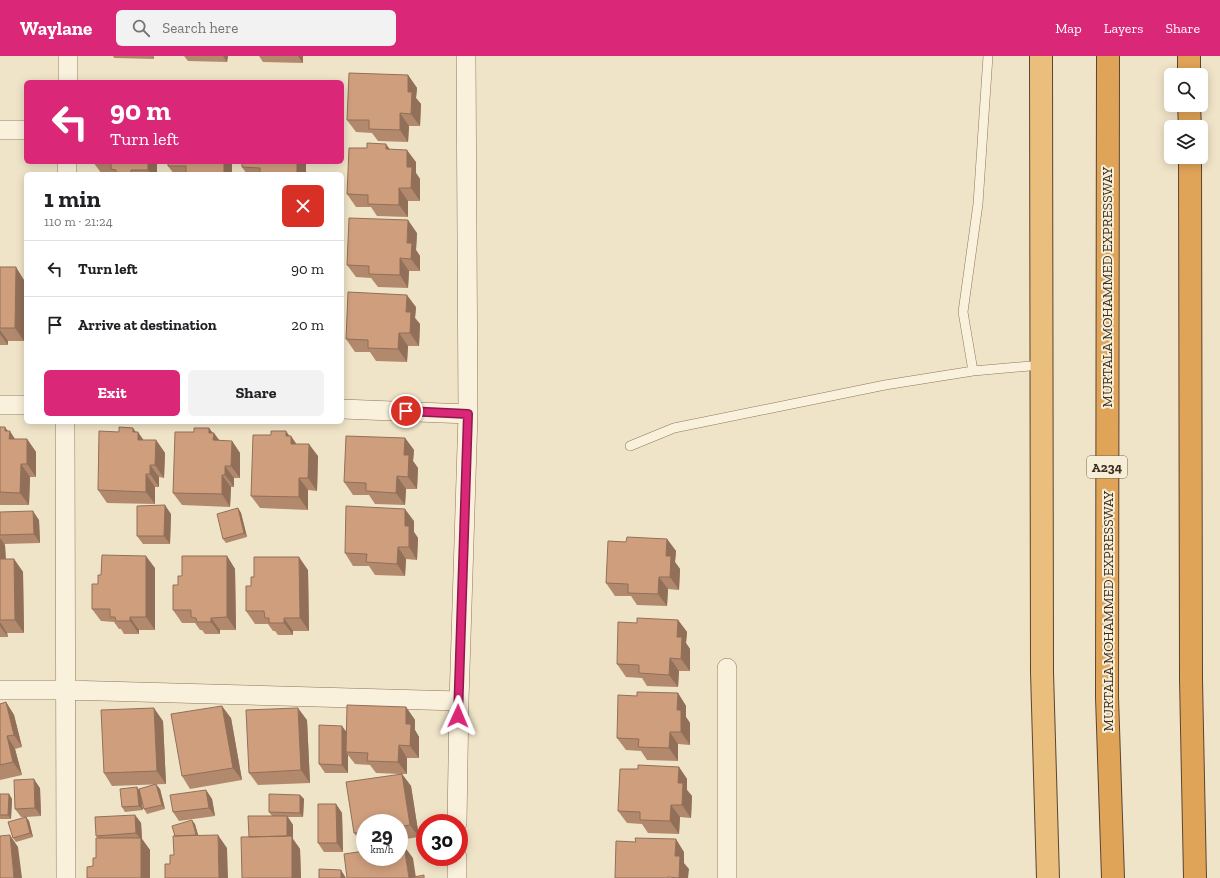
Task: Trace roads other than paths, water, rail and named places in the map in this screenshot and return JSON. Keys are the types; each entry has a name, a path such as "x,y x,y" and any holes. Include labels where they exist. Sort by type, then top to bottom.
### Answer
{"highway":[{"path":"1041,56 1042,672 1048,878"},
{"name":"MURTALA MOHAMMED EXPRESSWAY","path":"1108,56 1107,697 1114,878"},
{"path":"1189,56 1189,68"},
{"path":"1190,164 1190,679 1195,878"}],"street":[{"path":"68,56 68,80"},
{"path":"457,814 459,701 468,414 466,56"},
{"path":"0,130 24,130"},
{"path":"0,405 24,405"},
{"path":"344,409 468,414"},
{"path":"65,424 66,878"},
{"path":"727,668 727,878"},
{"path":"0,690 66,690 459,701"},
{"path":"457,866 457,878"}],"lane":[{"path":"973,371 963,312 978,204 988,56"},
{"path":"630,446 674,428 885,385 973,371 1042,365"}]}
